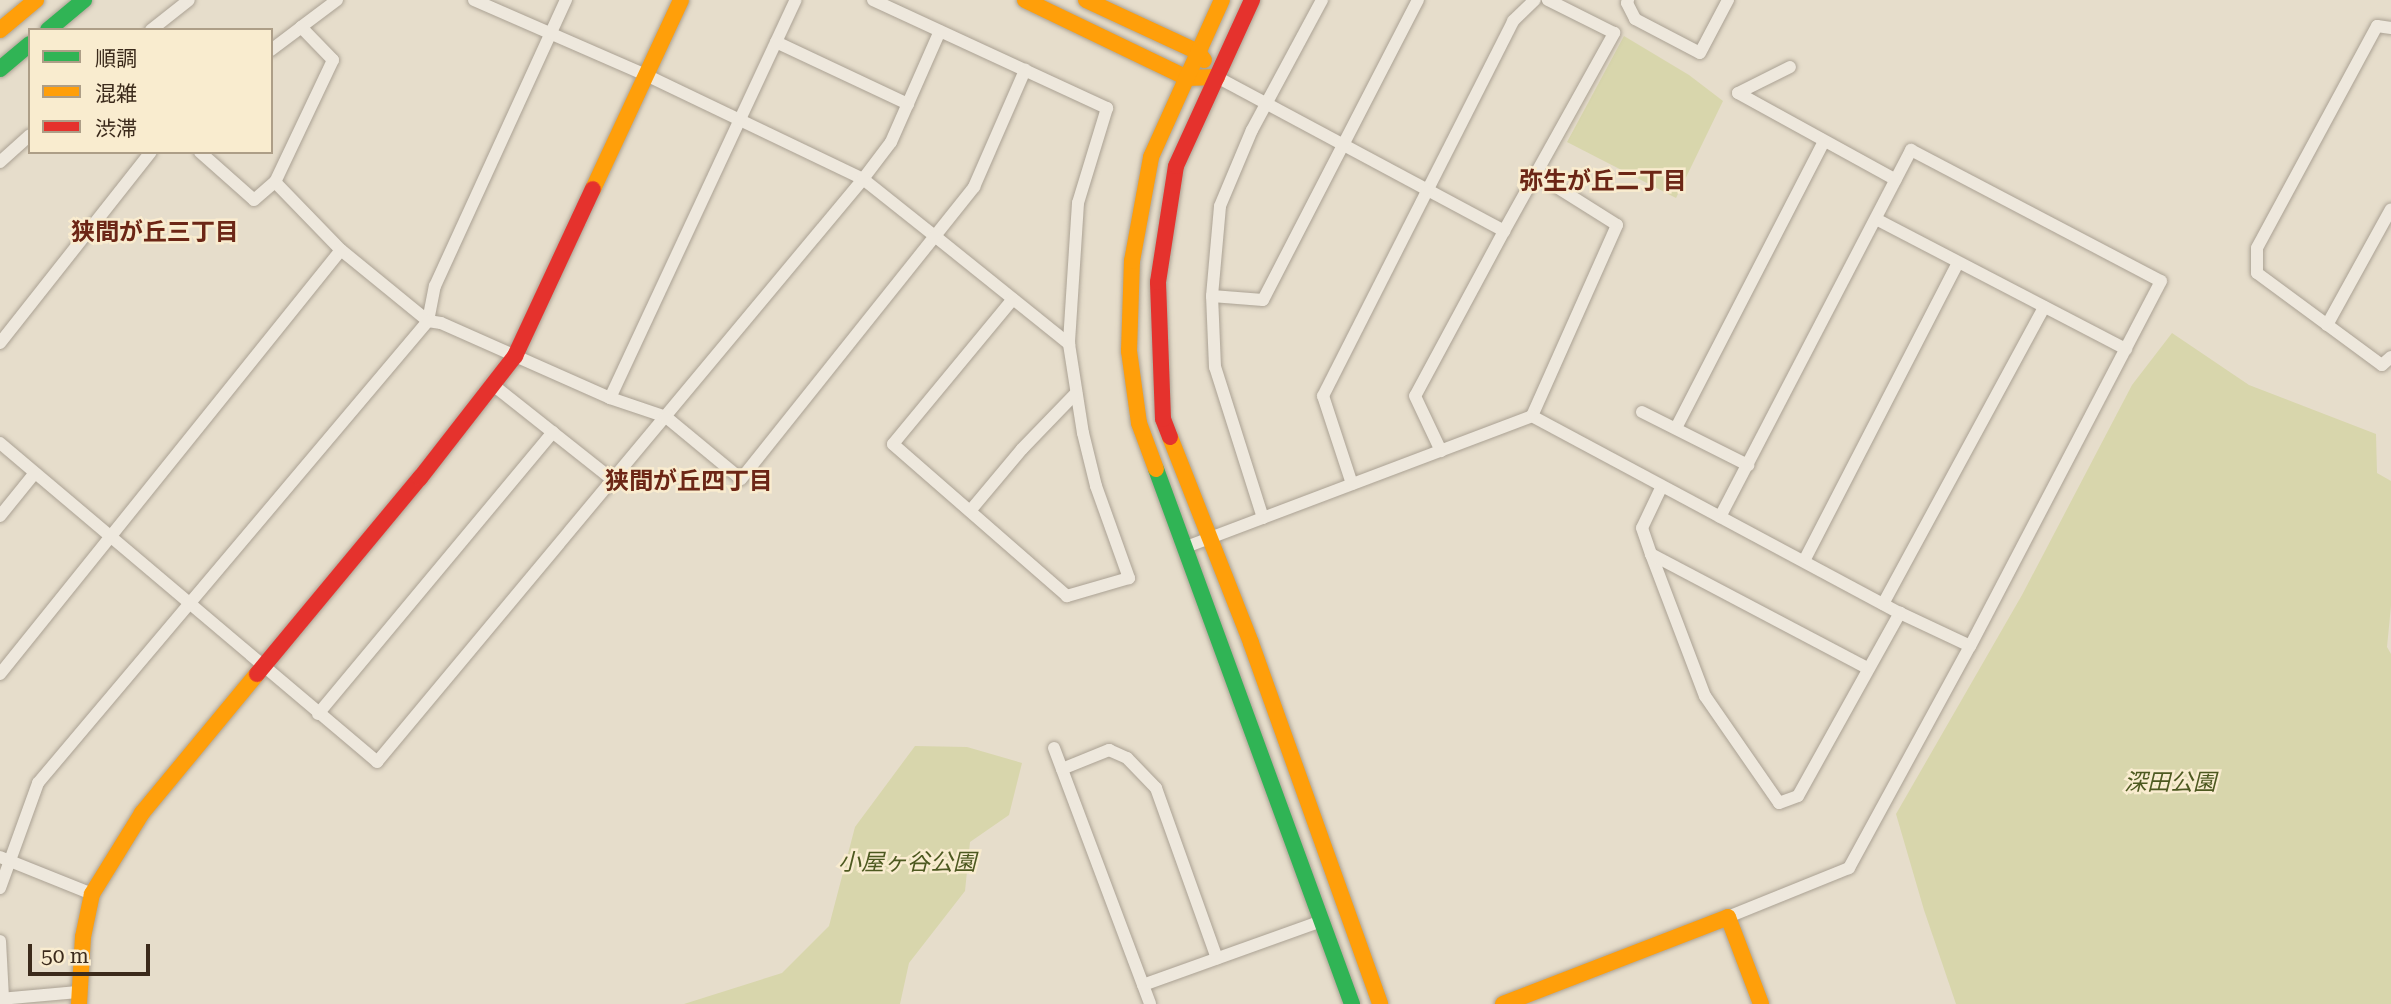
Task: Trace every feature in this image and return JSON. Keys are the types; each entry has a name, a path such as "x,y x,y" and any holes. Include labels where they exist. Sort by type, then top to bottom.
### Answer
{"street":[{"path":"0,30 36,0"},
{"path":"50,28 84,0"},
{"path":"154,28 189,0"},
{"path":"273,48 337,0"},
{"path":"474,0 648,76 863,179 1069,344"},
{"path":"0,888 4,858 38,783 428,321 435,286 566,0"},
{"path":"0,941 1,999 78,998 83,937 92,894 142,813 420,478 515,356 648,76 681,0"},
{"path":"610,398 796,0"},
{"path":"873,0 1107,108 1078,202 1069,344 1076,393 1096,486 1129,578 1067,596 893,444 1013,299"},
{"path":"1024,0 1187,78 1217,77"},
{"path":"1086,0 1198,52 1217,77 1345,143 1504,231"},
{"path":"1222,0 1151,158 1132,261 1129,351 1139,423 1352,1004"},
{"path":"1252,0 1176,166 1158,282 1163,419 1244,628 1380,1004"},
{"path":"1263,518 1215,367 1212,296 1220,206 1267,103 1322,0"},
{"path":"1212,296 1263,300 1418,0"},
{"path":"1352,484 1323,396 1513,21 1535,0"},
{"path":"1441,451 1415,396 1614,33 1548,0"},
{"path":"1628,0 1635,19 1700,53 1728,0"},
{"path":"2391,28 2376,26 2257,248 2257,273 2382,365 2391,357"},
{"path":"202,154 254,200 275,182 333,61 301,27"},
{"path":"0,443 377,762 863,179 891,142 940,31"},
{"path":"776,42 908,104"},
{"path":"0,69 28,46"},
{"path":"1790,67 1738,93 1896,180"},
{"path":"275,182 341,250 428,321 441,323 610,398 666,417 741,479 974,187 1025,70"},
{"path":"0,162 28,137"},
{"path":"1676,428 1824,141"},
{"path":"1503,1004 1849,868 1970,646 2161,281 1911,150 1720,517"},
{"path":"0,343 4,328 149,154"},
{"path":"1188,552 1212,544 1263,518 1532,416 1618,225 1536,174"},
{"path":"2327,325 2391,209"},
{"path":"1876,219 1957,264 2126,349"},
{"path":"1,669 341,250"},
{"path":"1804,561 1957,264"},
{"path":"1883,604 2043,307"},
{"path":"493,385 613,480"},
{"path":"970,511 1022,449 1076,393"},
{"path":"1642,412 1748,466"},
{"path":"1532,416 1661,488 1900,613 1970,646"},
{"path":"318,714 553,432"},
{"path":"0,516 34,474"},
{"path":"1661,488 1643,528 1651,554 1705,695 1779,803 1798,796 1900,613"},
{"path":"1651,554 1867,668"},
{"path":"1054,748 1150,1004"},
{"path":"1062,769 1109,750 1127,758 1156,788 1217,958"},
{"path":"4,858 92,894"},
{"path":"1728,917 1761,1004"},
{"path":"1143,985 1322,921"}],"green space":[{"path":"1624,36 1689,75 1723,101 1676,198 1567,142"},
{"name":"深田公園","path":"2172,333 2249,385 2376,434 2377,473 2391,481 2391,606 2387,647 2391,654 2391,1004 1956,1004 1924,910 1896,814 2022,595 2132,385"},
{"name":"小屋ヶ谷公園","path":"915,746 967,747 1022,763 1009,815 970,842 965,891 909,963 900,1004 684,1004 782,973 829,926 855,827"}],"traffic: fast":[{"path":"50,28 84,0"},
{"path":"0,69 28,46"},
{"path":"1156,469 1352,1004"}],"traffic: slow":[{"path":"0,30 36,0"},
{"path":"593,189 681,0"},
{"path":"1025,0 1187,78 1217,77"},
{"path":"1086,0 1198,52 1204,60"},
{"path":"1156,469 1139,423 1129,351 1132,261 1151,157 1222,0"},
{"path":"1170,437 1251,643 1380,1004"},
{"path":"79,1004 83,937 92,894 142,813 257,674"},
{"path":"1503,1004 1728,917 1761,1004"}],"traffic: jam":[{"path":"1170,437 1163,419 1158,282 1176,166 1252,0"},
{"path":"257,674 420,478 515,356 593,189"}],"district":[{"name":"弥生が丘二丁目","path":"1603,182"},
{"name":"狭間が丘三丁目","path":"155,233"},
{"name":"狭間が丘四丁目","path":"689,482"}]}
